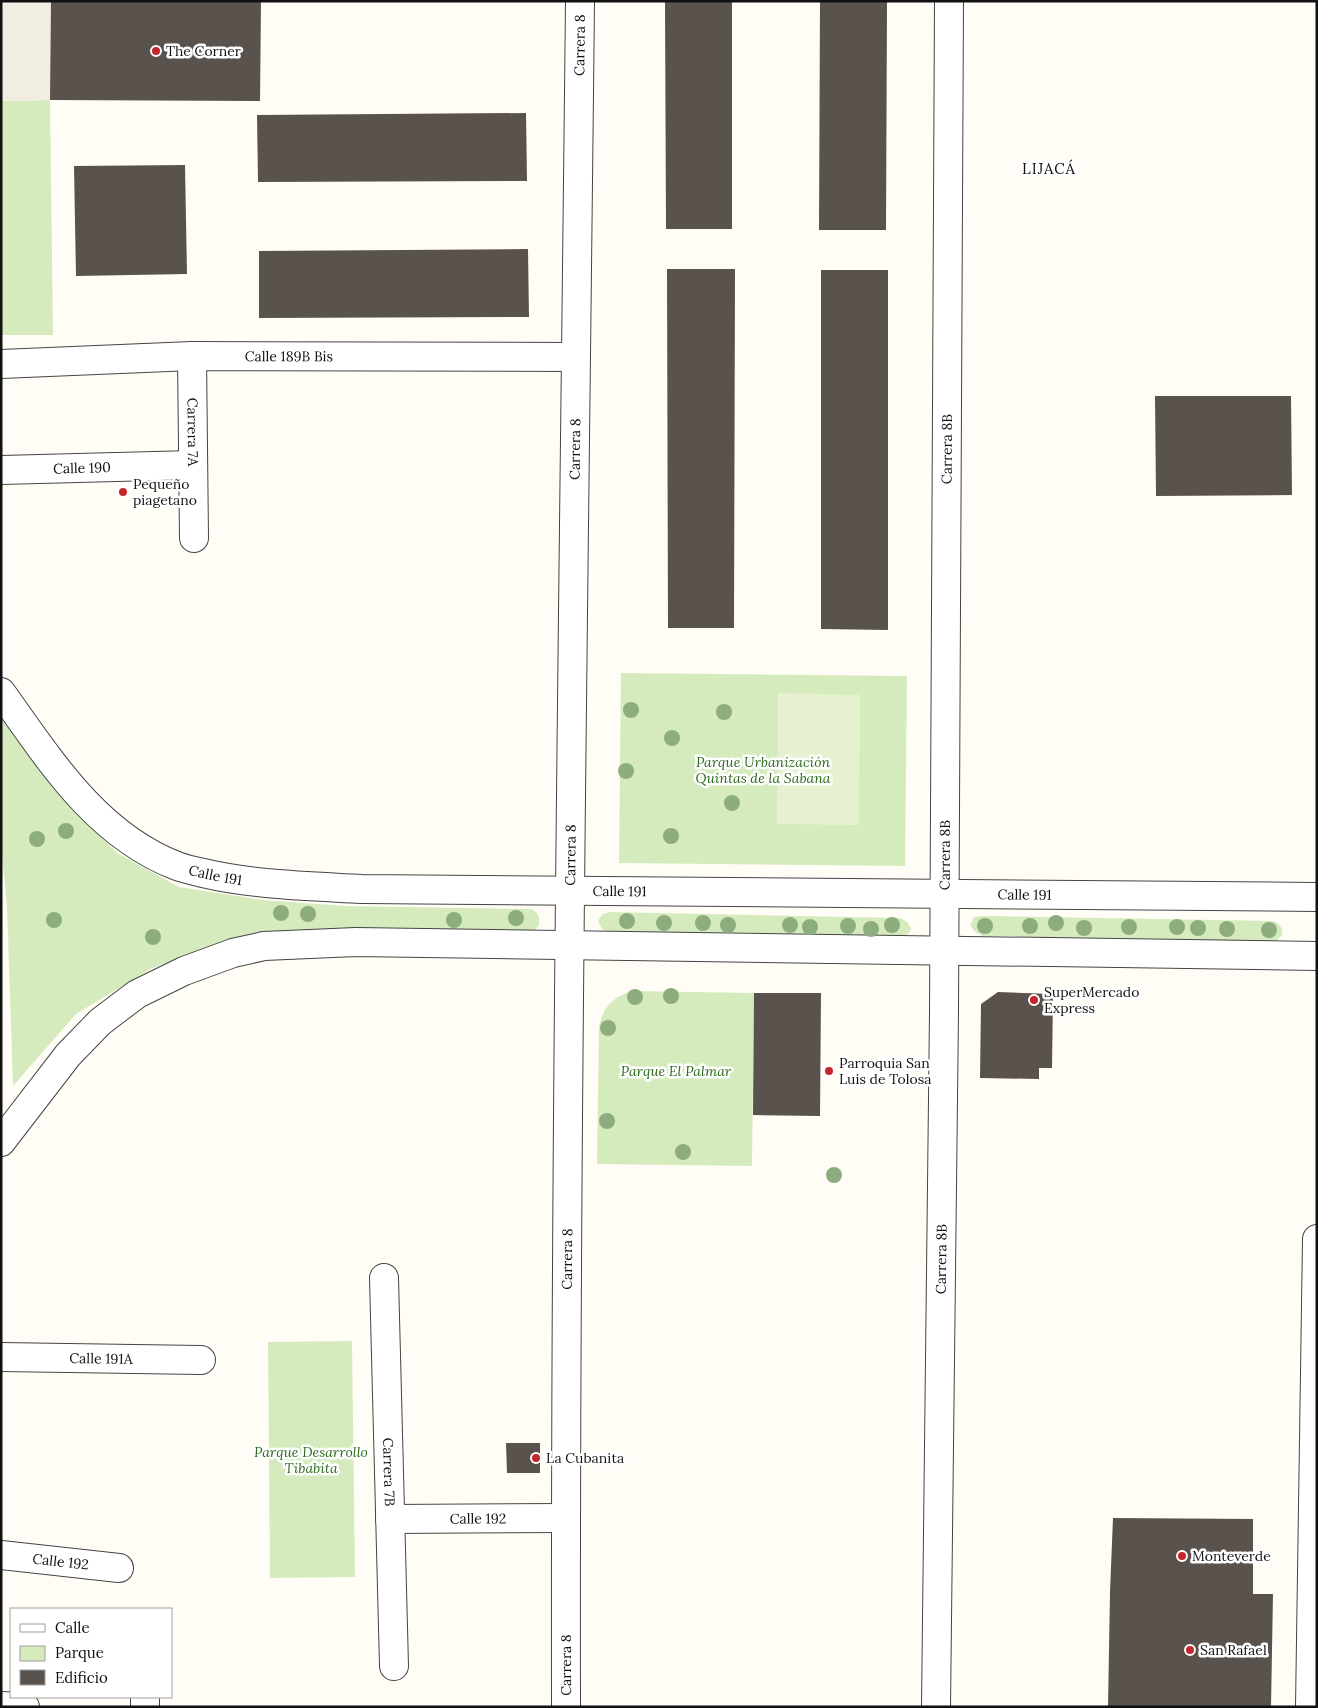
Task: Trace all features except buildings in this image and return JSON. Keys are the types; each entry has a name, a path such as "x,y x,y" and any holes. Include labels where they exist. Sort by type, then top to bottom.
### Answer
{"street":[{"name":"Carrera 8","path":"566,1707 569,946 580,1"},
{"name":"Carrera 8B","path":"936,1707 944,951 949,1"},
{"name":"Calle 189B Bis","path":"1,364 192,356 576,357"},
{"name":"Carrera 7A","path":"192,356 194,538"},
{"name":"Calle 190","path":"1,470 193,465"},
{"name":"Calle 191","path":"1,692 52,764 109,826 148,853 178,867 225,878 362,889 1317,897"},
{"path":"1,1142 68,1055 100,1022 136,994 184,971 233,953 264,946 356,942 1317,956"},
{"path":"1310,1707 1317,1238"},
{"name":"Carrera 7B","path":"384,1278 394,1666"},
{"name":"Calle 191A","path":"1,1357 201,1360"},
{"name":"Calle 192","path":"390,1519 566,1518"},
{"name":"Calle 192","path":"1,1555 119,1568"},
{"path":"1,1706 25,1707"}],"green space":[{"path":"50,100 53,335 1,335 1,101"},
{"name":"Parque Urbanización Quintas de la Sabana","path":"621,673 907,676 905,866 619,863"},
{"path":"778,693 860,695 859,825 777,824"},
{"path":"1,716 55,788 117,853 179,887 263,900 345,906 530,909 538,915 539,925 534,931 238,938 152,968 76,1014 13,1086 7,905 1,845"},
{"path":"611,912 900,918 907,922 911,928 910,932 904,937 610,932 602,929 598,921 602,914"},
{"path":"974,917 1272,921 1279,924 1282,935 1277,940 1271,941 983,936 975,932 970,925"},
{"name":"Parque El Palmar","path":"633,991 754,993 752,1166 597,1164 599,1027 601,1019 610,1003 620,996"},
{"name":"Parque Desarrollo Tibabita","path":"352,1341 355,1577 270,1578 268,1342"}],"shaded area":[{"path":"3,1 51,1 50,100 1,101 1,7"}],"place":[{"name":"The Corner","path":"156,51"},
{"name":"Pequeño piagetano","path":"123,492"},
{"name":"SuperMercado Express","path":"1034,1000"},
{"name":"Parroquia San Luis de Tolosa","path":"829,1071"},
{"name":"La Cubanita","path":"536,1458"},
{"name":"Monteverde","path":"1182,1556"},
{"name":"San Rafael","path":"1190,1650"}],"district":[{"name":"LIJACÁ","path":"1049,168"}]}
